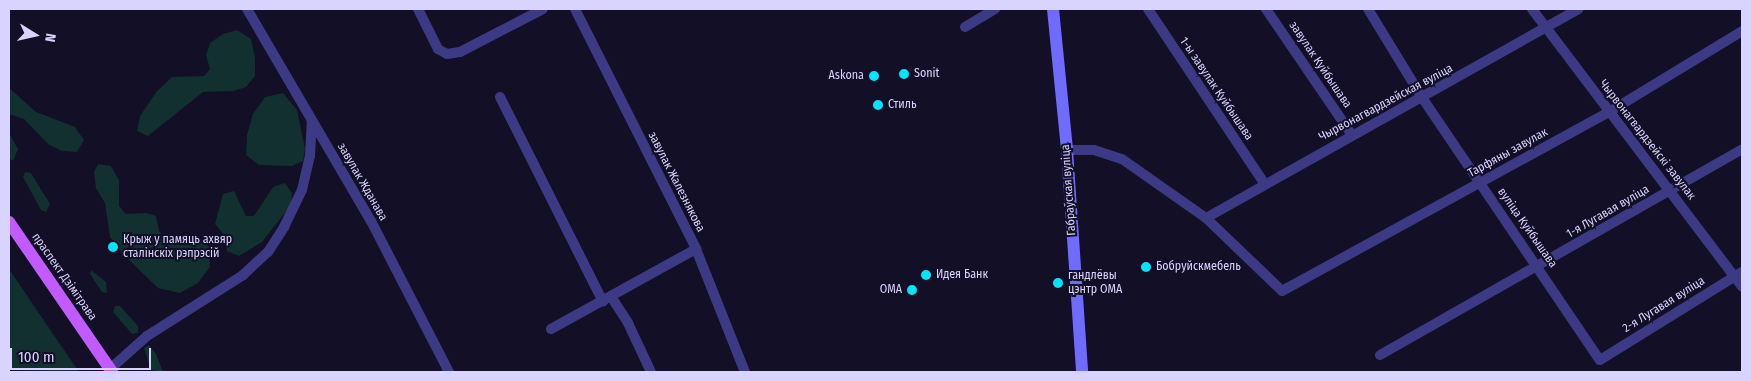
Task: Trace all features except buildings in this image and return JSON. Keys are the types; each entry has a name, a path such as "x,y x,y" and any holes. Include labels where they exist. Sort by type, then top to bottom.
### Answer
{"main road":[{"name":"Габраўская вуліца","path":"1053,9 1067,150 1082,372"},
{"name":"праспект Дзімітрава","path":"9,222 111,371"}],"street":[{"name":"завулак Жданава","path":"246,9 371,221 449,372"},
{"path":"418,9 438,49 447,54 460,52 543,9"},
{"name":"завулак Жалезнякова","path":"575,9 696,249 744,372"},
{"path":"965,27 995,9"},
{"name":"1-ы завулак Куйбышава","path":"1148,9 1264,183"},
{"name":"завулак Куйбышава","path":"1266,9 1352,135"},
{"name":"вуліца Куйбышава","path":"1368,9 1423,98 1600,360"},
{"name":"Чырвонагвардзейскі завулак","path":"1532,9 1609,112 1738,274 1742,287"},
{"name":"Чырвонагвардзейская вуліца","path":"1206,218 1264,183 1423,98 1578,9"},
{"name":"Тарфяны завулак","path":"1206,218 1282,291 1609,112 1742,31"},
{"path":"500,97 607,300 628,323 651,372"},
{"path":"111,371 147,336 236,280 268,252 284,228 302,190 310,156 312,121"},
{"name":"1-я Лугавая вуліца","path":"1380,355 1742,149"},
{"path":"1067,150 1094,150 1122,159 1206,218"},
{"path":"551,329 607,300 696,249"},
{"name":"2-я Лугавая вуліца","path":"1600,360 1738,274"}],"green space":[{"path":"237,30 251,39 255,58 255,76 246,87 233,91 203,92 148,136 137,131 140,116 157,91 172,77 204,76 210,69 206,55 210,43 223,34"},
{"path":"9,88 36,112 75,127 84,140 77,152 62,151 48,144 24,119 9,114"},
{"path":"283,93 297,110 305,149 303,161 292,166 259,165 246,155 247,135 253,114 265,97"},
{"path":"9,133 18,149 13,161 9,158"},
{"path":"98,164 111,166 119,180 119,206 126,214 146,213 156,216 159,231 169,243 184,244 198,238 209,247 210,267 198,283 180,293 158,288 123,254 110,237 105,203 96,188 94,172"},
{"path":"25,172 31,173 50,204 46,212 41,210 23,177"},
{"path":"285,183 292,193 291,205 262,242 239,256 227,251 225,236 215,224 223,194 234,191 246,216 254,216 273,187"},
{"path":"9,269 79,372 9,370"},
{"path":"91,270 106,282 107,293 102,292 90,274"},
{"path":"115,306 120,306 138,326 138,333 132,334 113,312"},
{"path":"149,345 156,354 163,372 151,370 144,348"}],"place":[{"name":"Sonit","path":"904,74"},
{"name":"Askona","path":"874,76"},
{"name":"Стиль","path":"878,105"},
{"name":"Крыж у памяць ахвяр сталінскіх рэпрэсій","path":"113,247"},
{"name":"Бобруйскмебель","path":"1146,267"},
{"name":"Идея Банк","path":"926,275"},
{"name":"гандлёвы цэнтр ОМА","path":"1058,283"},
{"name":"ОМА","path":"912,290"}]}
